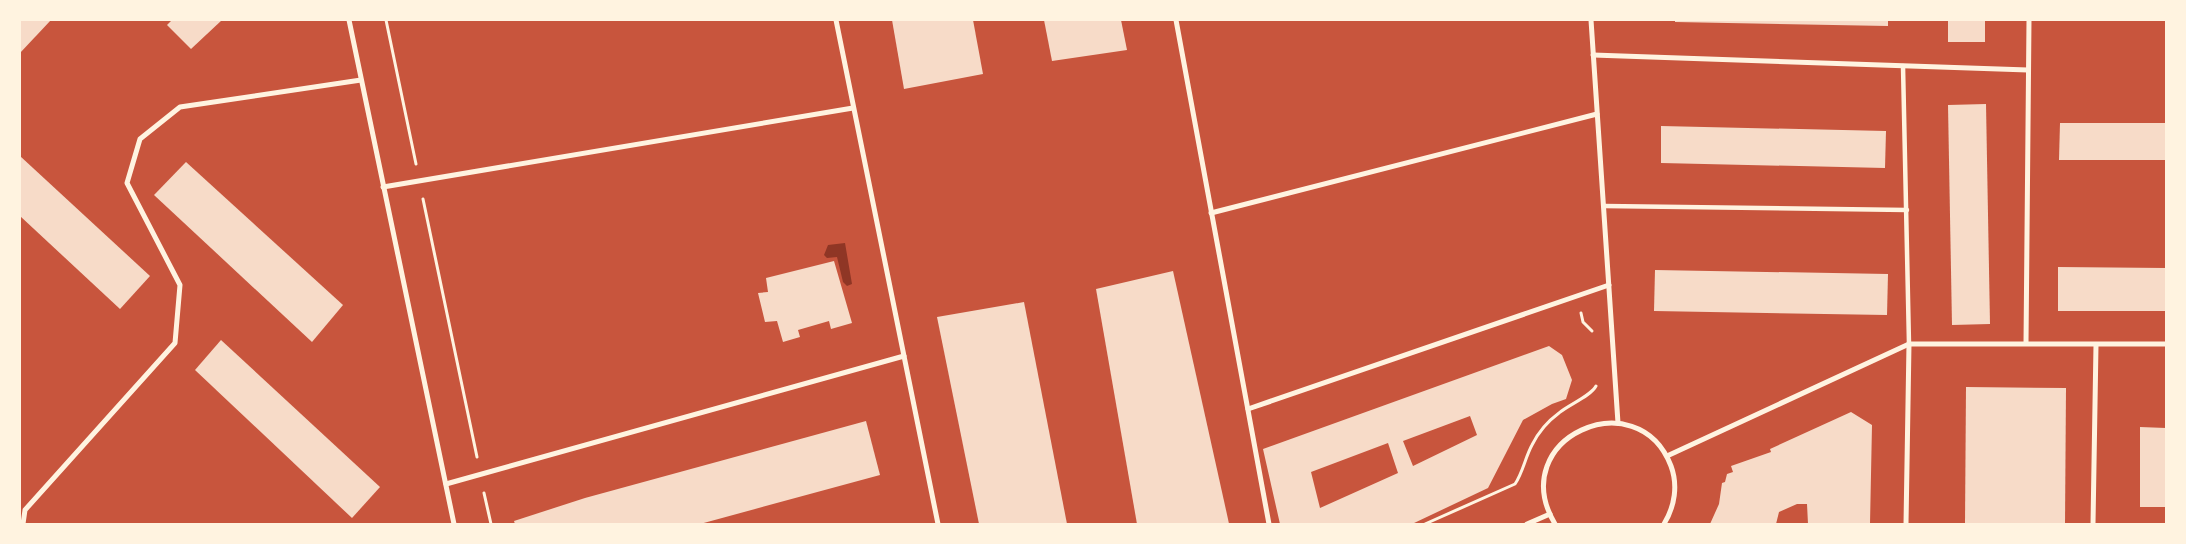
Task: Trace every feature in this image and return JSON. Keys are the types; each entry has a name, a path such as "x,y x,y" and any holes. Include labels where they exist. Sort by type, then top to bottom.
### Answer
{"street":[{"path":"349,20 454,524"},
{"path":"836,20 938,524"},
{"path":"1176,20 1269,524"},
{"path":"1591,20 1618,423"},
{"path":"2026,343 2029,20"},
{"path":"1593,55 2028,70"},
{"path":"1903,66 1910,344 1906,524"},
{"path":"23,524 25,510 175,343 180,285 127,183 140,138 180,107 361,80"},
{"path":"383,187 854,108"},
{"path":"1211,213 1597,114"},
{"path":"1604,206 1907,210"},
{"path":"1248,410 1609,285"},
{"path":"1667,456 1910,344 2166,344"},
{"path":"2093,524 2096,345"},
{"path":"446,484 904,356"},
{"path":"1555,524 1544,495 1545,475 1552,457 1564,441 1580,429 1599,423 1618,423 1638,429 1654,440 1667,456 1674,475 1675,496 1670,515 1664,524"},
{"path":"1527,524 1550,514"}],"path":[{"path":"386,20 491,524"}],"shaded area":[{"path":"845,243 852,284 847,286 843,282 837,257 827,258 824,255 828,245"}],"building":[{"path":"20,20 51,20 20,53"},
{"path":"172,20 222,20 191,49 167,25"},
{"path":"892,20 973,20 983,74 904,89"},
{"path":"1044,20 1121,20 1127,50 1052,61"},
{"path":"1675,20 1888,20 1888,26 1675,22"},
{"path":"1948,20 1985,20 1985,42 1948,42"},
{"path":"1986,104 1990,324 1952,325 1948,105"},
{"path":"2060,123 2166,123 2166,160 2059,160"},
{"path":"1661,126 1886,131 1885,168 1661,163"},
{"path":"20,156 150,276 120,309 20,216"},
{"path":"186,162 343,305 312,342 154,195"},
{"path":"834,261 852,323 831,329 829,321 798,330 800,337 783,342 777,321 765,322 758,293 768,292 766,278"},
{"path":"2058,267 2166,268 2166,311 2058,311"},
{"path":"1655,270 1888,274 1887,315 1654,311"},
{"path":"1173,271 1229,524 1137,524 1096,289"},
{"path":"1024,302 1067,524 979,524 937,317"},
{"path":"221,340 380,487 352,518 195,370"},
{"path":"1549,346 1562,355 1572,380 1566,399 1552,404 1523,420 1488,488 1412,524 1280,524 1263,449","holes":["1470,416 1477,435 1413,466 1403,441","1388,443 1398,473 1320,508 1311,472"]},
{"path":"1966,387 2066,388 2065,524 1965,524"},
{"path":"1851,412 1872,425 1870,524 1808,524 1807,504 1797,504 1779,512 1776,524 1710,524 1719,504 1722,483 1725,482 1727,474 1733,472 1731,466 1771,452 1770,449"},
{"path":"866,421 880,475 700,524 515,524 514,521 585,498"},
{"path":"2140,427 2166,428 2166,507 2140,507"}]}
